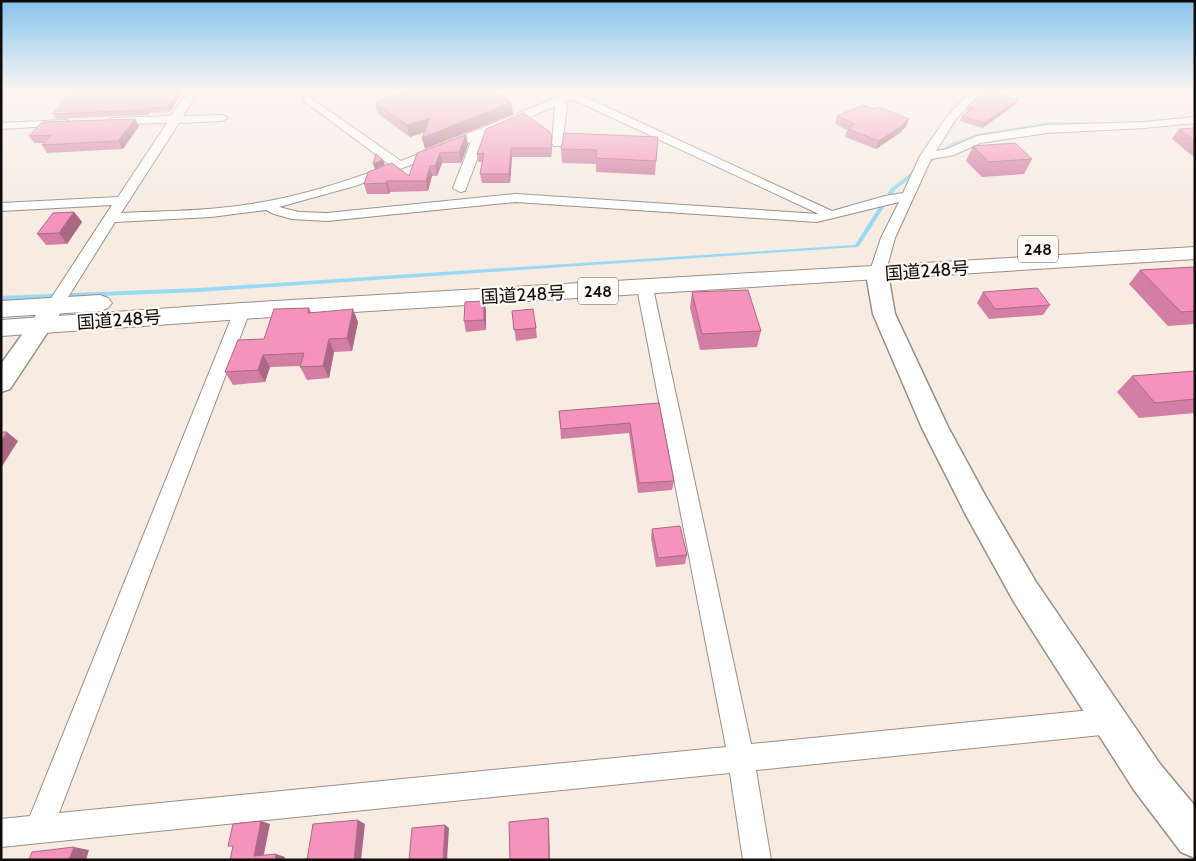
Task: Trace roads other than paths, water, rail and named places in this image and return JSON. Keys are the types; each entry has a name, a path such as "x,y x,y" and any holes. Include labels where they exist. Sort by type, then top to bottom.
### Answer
{"highway":[{"name":"国道248号","path":"1,309 656,272 879,266 1193,252"},
{"name":"国道248号","path":"1,328 242,311 645,288 879,266"}],"street":[{"path":"1,383 112,218 167,130"},
{"path":"351,130 400,166"},
{"path":"112,218 246,209 271,205 385,173 485,130"},
{"path":"558,143 559,130"},
{"path":"647,130 830,216"},
{"path":"943,130 926,156 888,238 879,266 884,314 935,428 976,506 1026,592 1147,777 1195,838"},
{"path":"926,156 950,152 977,140 1039,130"},
{"path":"460,188 481,132"},
{"path":"271,205 272,209 301,217 327,217 516,198 817,218 830,216 890,198 908,197"},
{"path":"1,207 122,201"},
{"path":"645,288 741,757 757,860"},
{"path":"39,829 242,311"},
{"path":"1,833 1111,721"}],"waterway":[{"path":"1,298 199,290 857,246 893,189 952,144 977,135 1006,130"}]}
